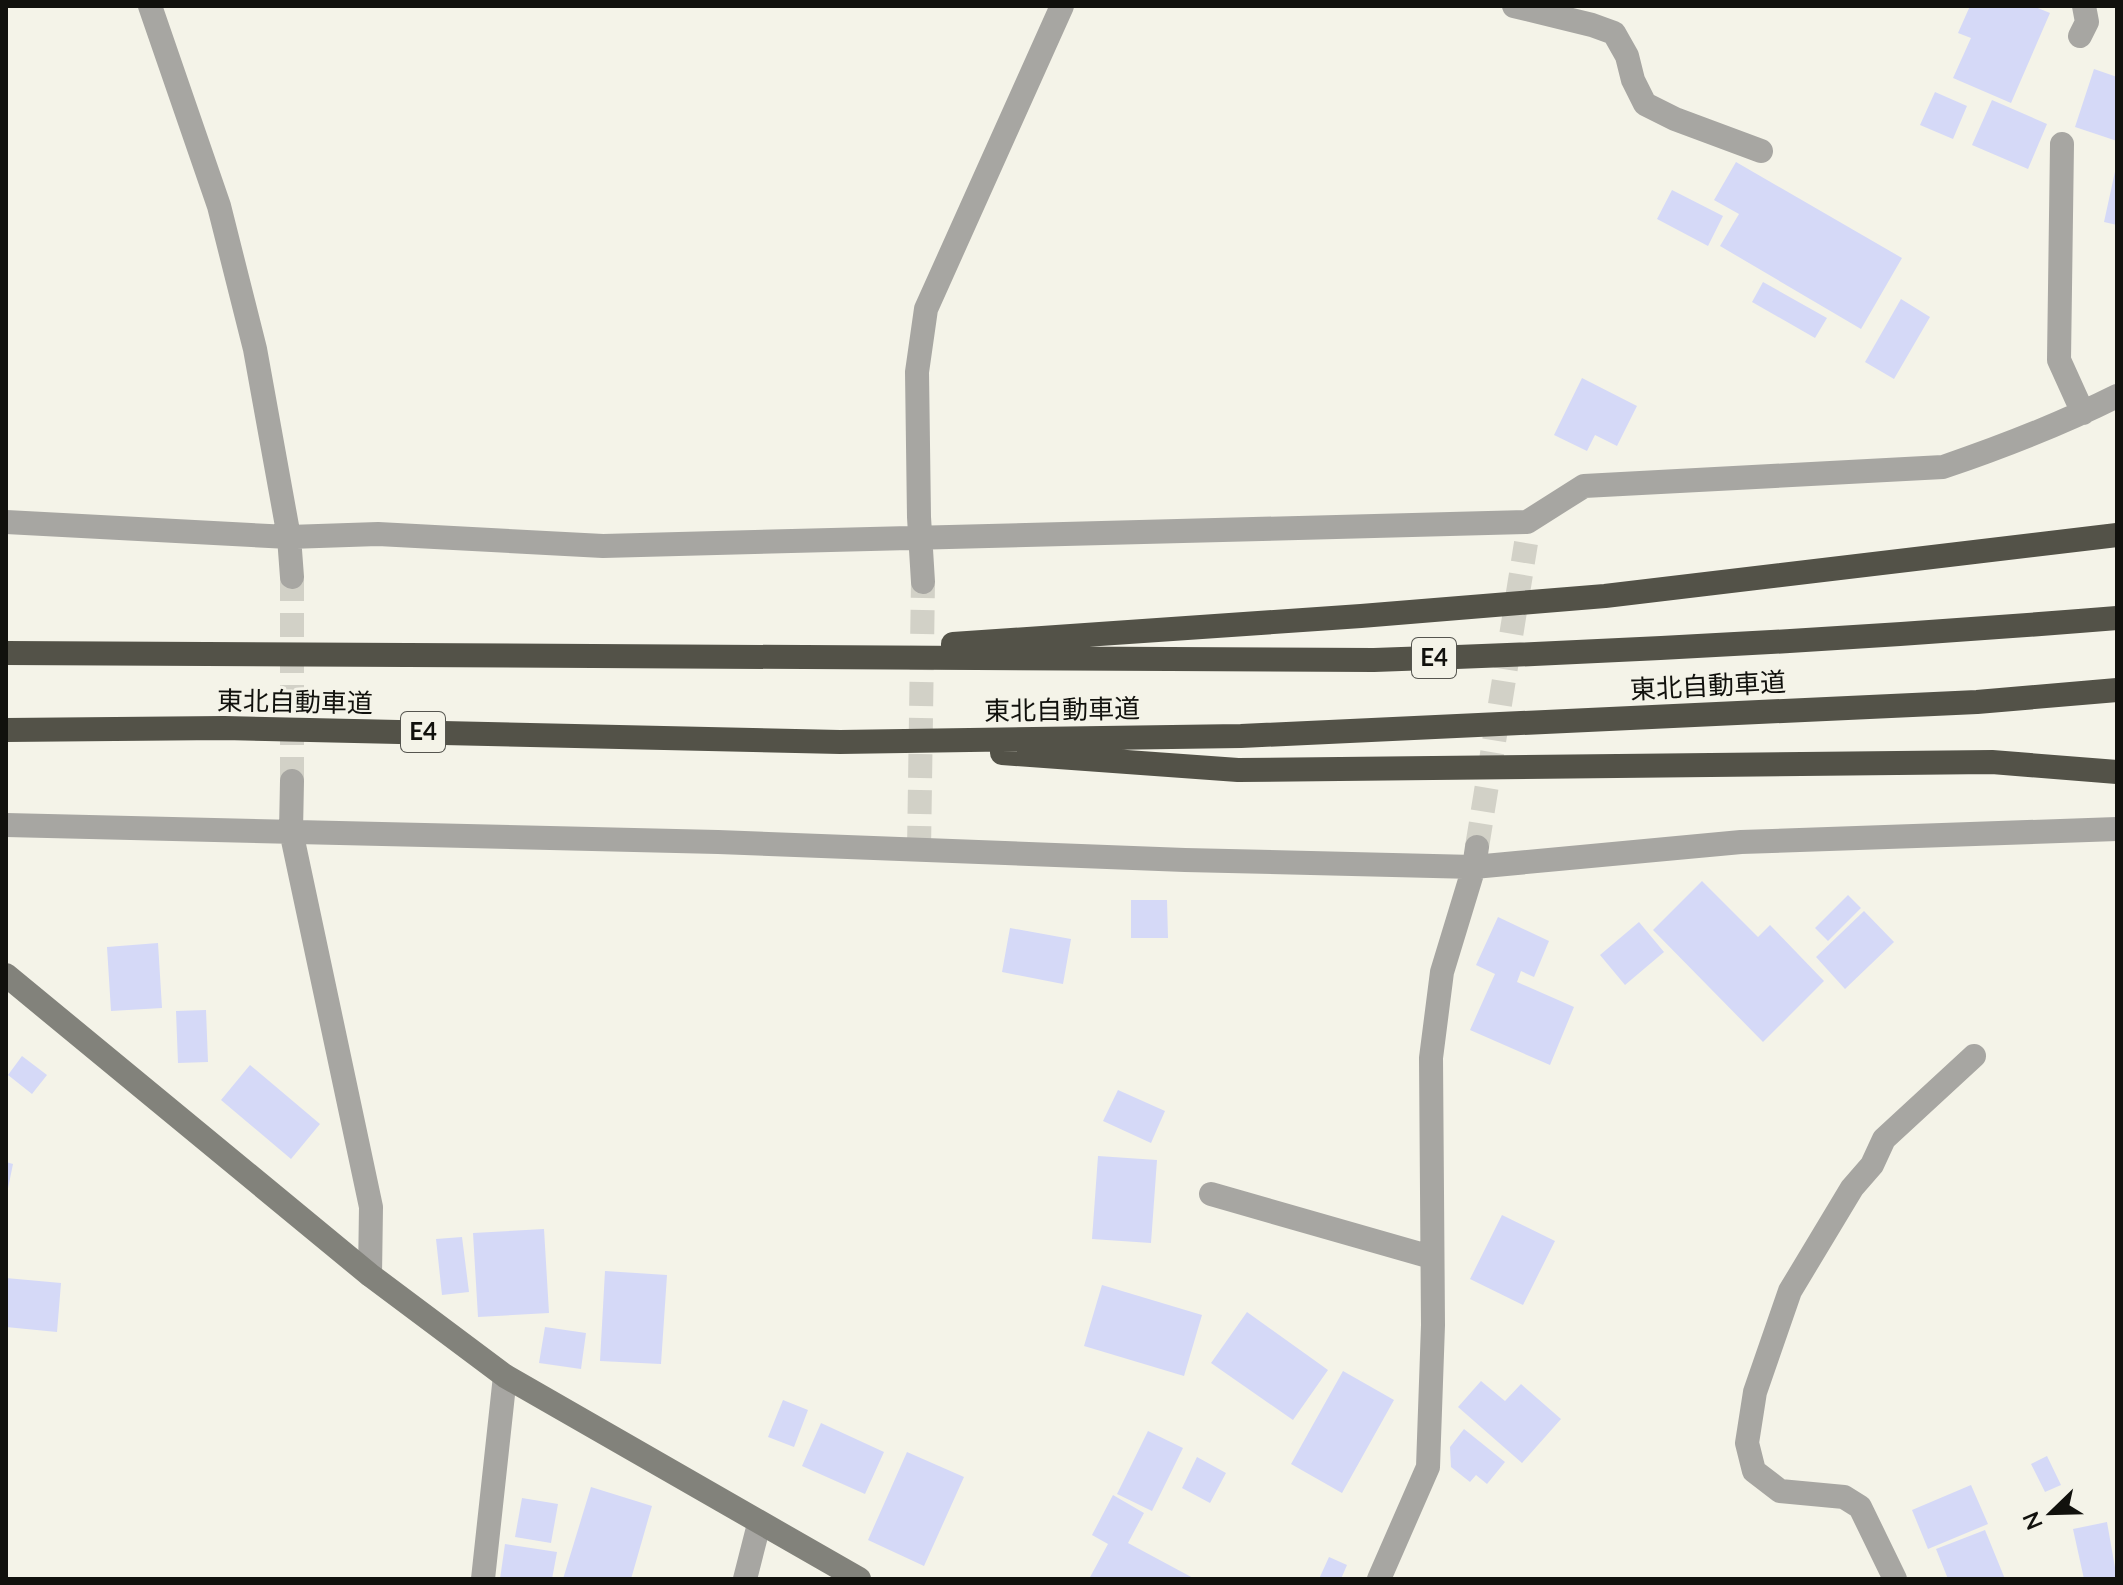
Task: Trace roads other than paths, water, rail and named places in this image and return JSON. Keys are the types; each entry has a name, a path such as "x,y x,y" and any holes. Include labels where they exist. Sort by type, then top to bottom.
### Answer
{"highway":[{"path":"751,659 1605,596 2117,535"},
{"name":"東北自動車道","path":"6,653 1374,660 1573,654 1872,638 2117,618"},
{"name":"東北自動車道","path":"6,730 224,728 840,742 1241,736 1977,702 2117,690"},
{"path":"840,742 1238,770 1992,762 2117,772"}],"street":[{"path":"150,6 219,206 255,349 289,537 292,577"},
{"path":"923,582 917,372 926,309 1062,6"},
{"path":"1514,6 1614,33 1627,56 1633,80 1645,104 1675,119 1761,151"},
{"path":"2080,36 2087,22 2084,6"},
{"path":"2062,144 2059,360 2083,413"},
{"path":"6,522 289,537 378,534 603,546 1526,533 1584,486 1943,467 1984,454 2117,396"},
{"path":"292,781 291,831 371,1207 370,1275"},
{"path":"6,825 718,842 1185,860 1475,857 1741,842 2117,829"},
{"path":"1379,1579 1428,1467 1432,1356 1431,1058 1442,972 1475,857"},
{"path":"6,975 370,1275 505,1376 859,1579"},
{"path":"1895,1579 1860,1507 1844,1497 1780,1491 1754,1471 1747,1443 1755,1392 1790,1291 1852,1188 1872,1165 1884,1139 1974,1056"},
{"path":"1211,1194 1431,1257"},
{"path":"483,1579 505,1376"},
{"path":"745,1579 759,1524"}],"tunnel":[{"path":"1477,847 1526,543"},
{"path":"292,577 292,781"},
{"path":"919,850 923,582"}]}
